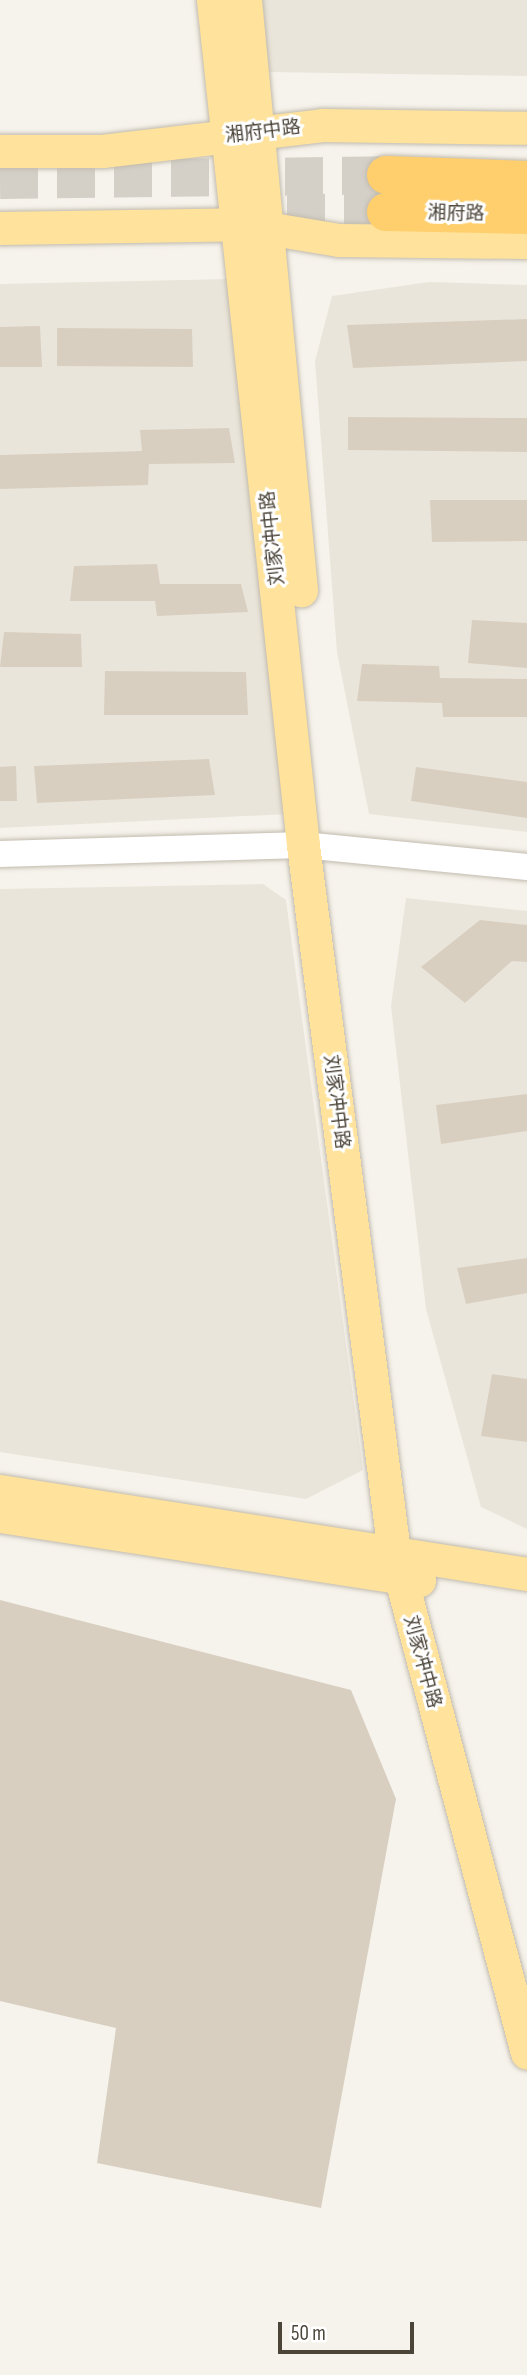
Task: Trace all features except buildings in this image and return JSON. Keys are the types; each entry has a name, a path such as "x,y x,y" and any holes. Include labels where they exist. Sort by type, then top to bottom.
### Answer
{"highway":[{"name":"湘府路","path":"527,180 386,193 527,215"}],"main road":[{"name":"刘家冲中路","path":"213,0 228,135 255,226"},
{"name":"刘家冲中路","path":"245,0 262,131 255,226 313,846 409,1568 527,2053"},
{"name":"湘府中路","path":"0,151 102,151 322,125 527,128"},
{"path":"0,228 255,226 340,240 527,242"},
{"path":"0,1491 409,1568 527,1596"},
{"path":"0,1516 409,1568 527,1574"},
{"name":"刘家冲中路","path":"409,1568 527,1967"}],"street":[{"path":"0,854 313,846 527,867"}],"shaded area":[{"path":"262,0 527,0 527,76 268,72"},
{"path":"229,279 289,814 0,828 0,284"},
{"path":"429,282 527,285 527,832 369,814 337,652 315,361 332,296"},
{"path":"263,884 286,900 363,1470 306,1499 0,1452 0,889"},
{"path":"406,898 527,911 527,1529 481,1507 426,1309 391,1006"}],"tunnel":[{"path":"0,180 386,175"},
{"path":"230,214 386,212"}]}
